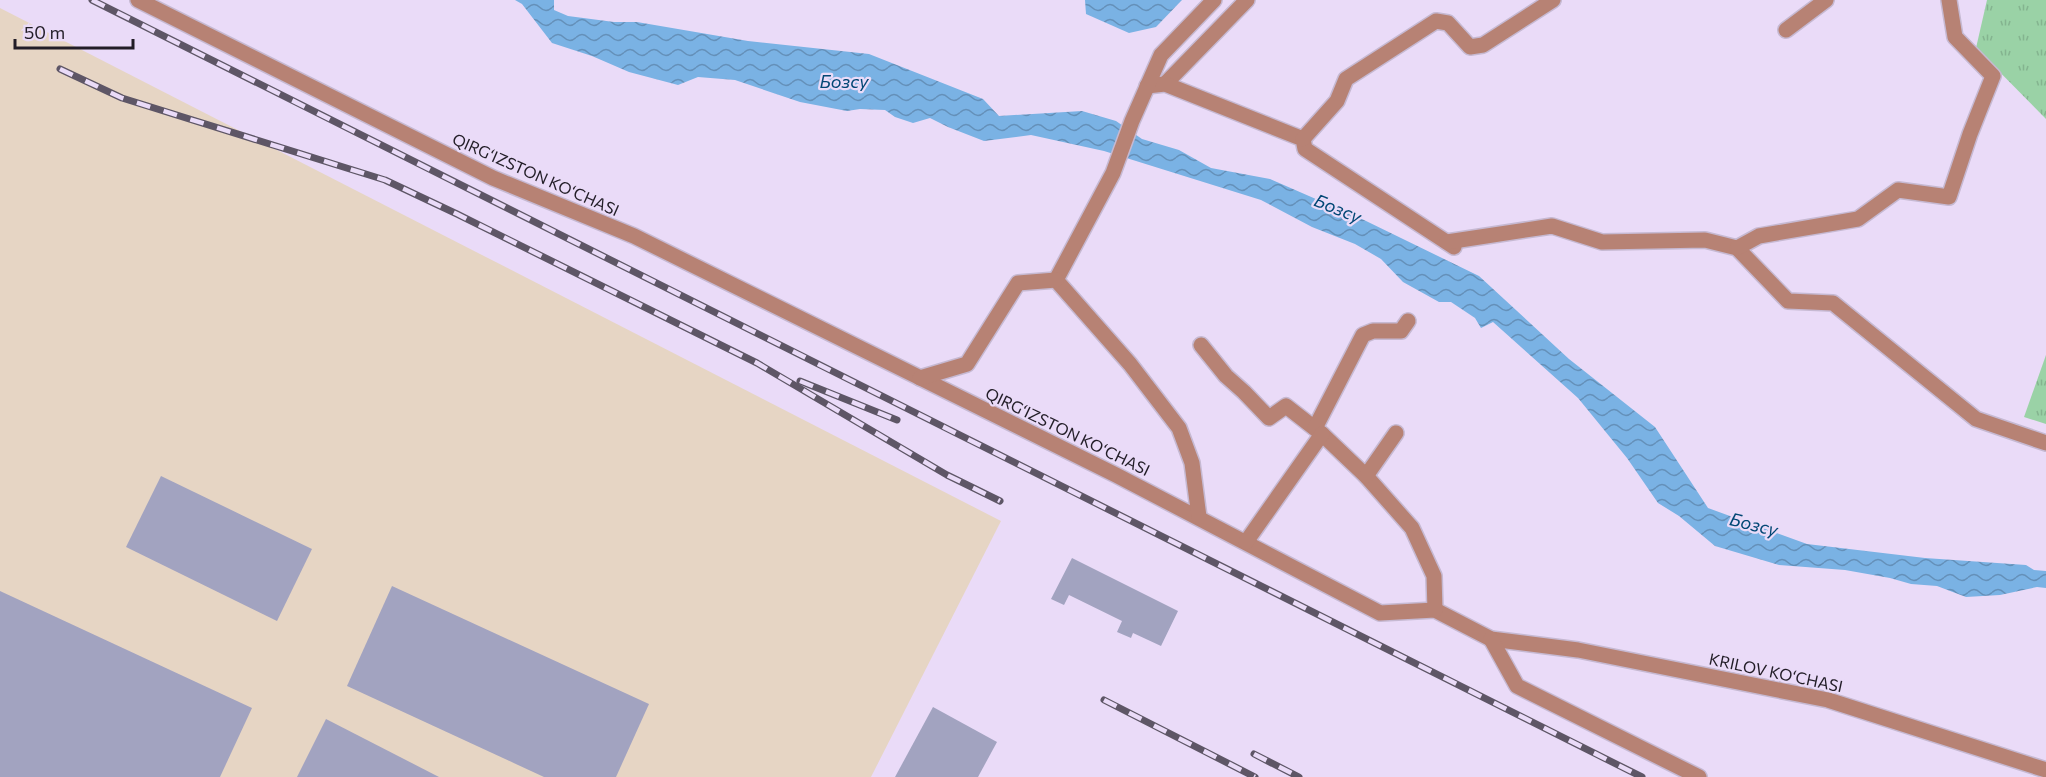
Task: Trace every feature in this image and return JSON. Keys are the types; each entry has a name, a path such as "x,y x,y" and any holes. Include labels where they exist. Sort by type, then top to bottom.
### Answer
{"street":[{"name":"QIRG‘IZSTON KO‘CHASI","path":"138,0 493,178 634,236 1199,517 1380,613 1435,610"},
{"path":"1056,279 1113,173 1161,55 1214,0"},
{"path":"1164,84 1248,0"},
{"path":"1303,139 1337,101 1347,79 1436,21 1448,23 1470,47 1483,45 1553,0"},
{"path":"1786,30 1826,0"},
{"path":"1737,248 1759,236 1858,219 1898,190 1950,197 1970,134 1993,76 1955,37 1949,0"},
{"path":"1147,86 1164,84 1303,139"},
{"path":"1303,139 1305,149 1451,245 1552,226 1602,242 1705,240 1737,248 1788,301 1833,303 1976,419 2046,443"},
{"path":"920,378 967,364 1018,283 1056,279"},
{"path":"1056,279 1130,364 1179,428 1192,463 1199,517"},
{"path":"1246,542 1319,431 1363,335 1373,331 1401,331 1408,321"},
{"path":"1201,345 1226,376 1269,418 1286,406 1319,431 1366,476 1413,528 1434,576 1435,610 1491,639 1517,687 1699,777"},
{"path":"1366,476 1396,433"},
{"name":"KRILOV KO‘CHASI","path":"1491,639 1578,650 1828,700 2046,770"}],"shaded area":[{"path":"0,8 1001,521 871,777 0,777"}],"green space":[{"path":"1987,0 2046,0 2046,119 1976,48"},
{"path":"2046,355 2046,424 2024,417"}],"water":[{"name":"Бозсу","path":"515,0 554,0 554,10 568,16 614,22 637,22 748,41 869,54 983,99 999,116 1082,111 1116,121 1142,139 1179,150 1211,168 1270,179 1364,220 1479,276 1569,359 1655,427 1708,508 1807,544 1925,558 2026,565 2034,570 2046,571 2046,588 2037,587 2000,595 1966,597 1937,586 1911,584 1845,570 1779,565 1715,546 1679,516 1658,503 1627,458 1578,398 1493,322 1481,328 1475,318 1451,302 1439,302 1403,282 1381,259 1355,244 1312,227 1261,200 1104,151 1031,135 984,141 930,118 913,123 895,117 885,110 847,111 800,102 735,80 698,77 678,85 629,72 592,56 552,43 522,4"},
{"path":"1085,0 1182,0 1156,27 1129,33 1086,14"}],"building":[{"path":"161,476 312,549 277,621 126,547"},
{"path":"1072,558 1178,611 1161,646 1133,633 1131,638 1117,632 1122,621 1069,595 1064,605 1051,599"},
{"path":"392,586 649,704 616,777 544,777 347,686"},
{"path":"0,591 252,708 220,777 0,777"},
{"path":"933,707 997,742 978,777 895,777"},
{"path":"326,719 439,777 297,777"}],"railway":[{"path":"92,0 1642,777"},
{"path":"60,69 122,98 385,180 757,363 947,475 1000,501"},
{"path":"800,381 897,420"},
{"path":"1104,700 1255,777"},
{"path":"1254,754 1299,777"}]}
